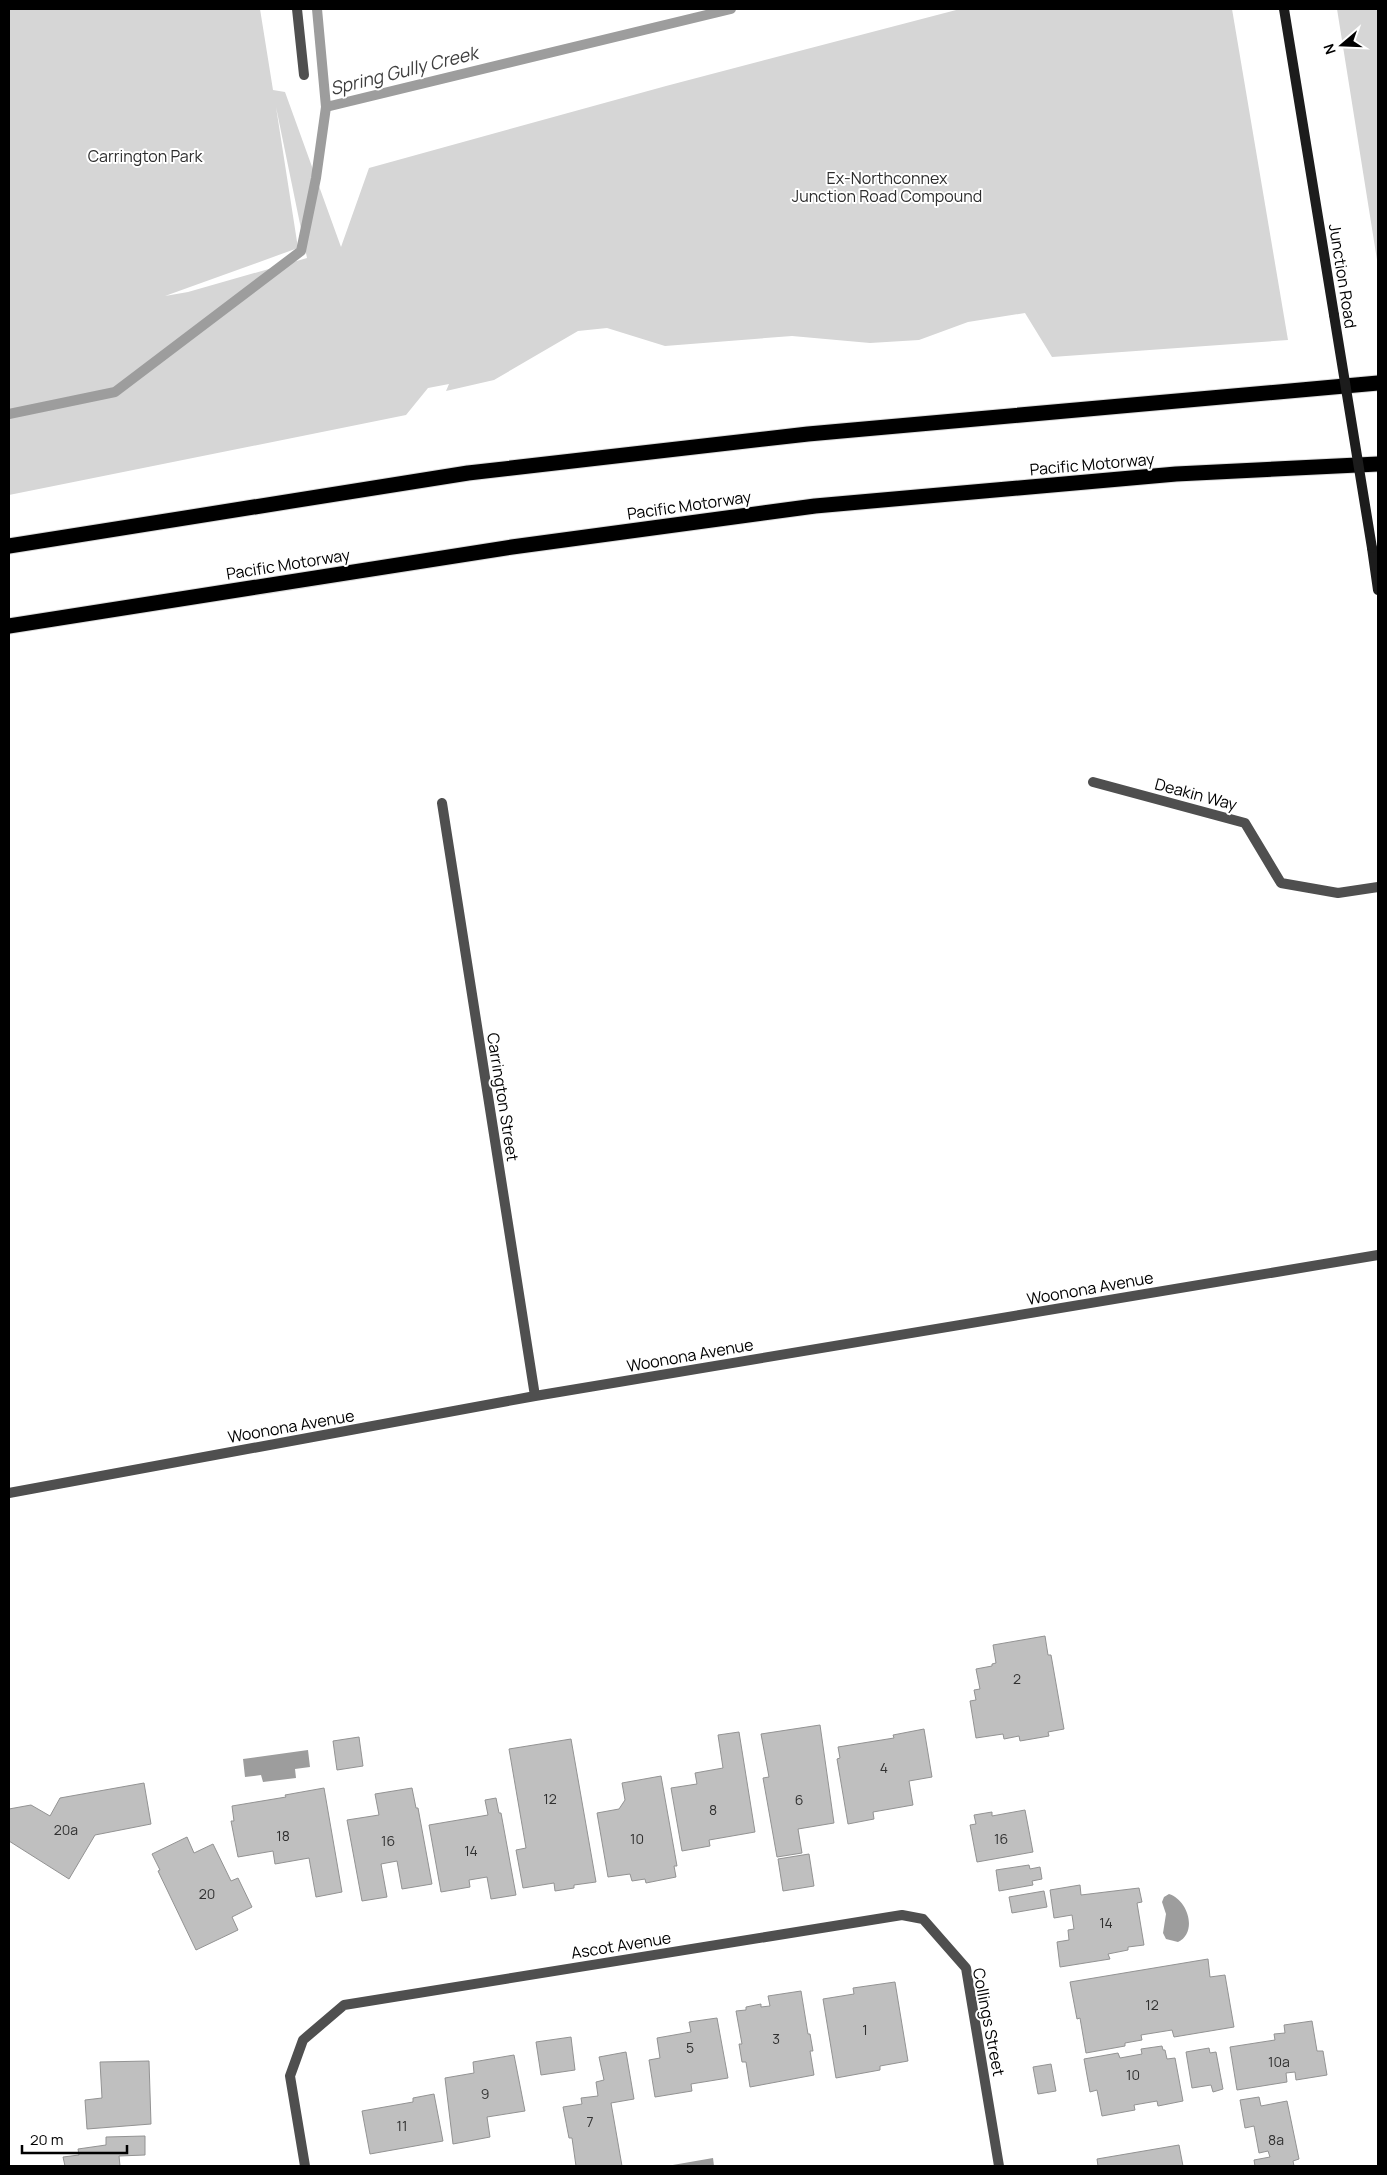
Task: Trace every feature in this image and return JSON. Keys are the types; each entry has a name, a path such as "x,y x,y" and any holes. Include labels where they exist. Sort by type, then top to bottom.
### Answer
{"highway":[{"path":"9,546 468,473 818,433 1378,384"},
{"name":"Pacific Motorway","path":"9,626 512,547 815,506 1176,474 1378,464"}],"main road":[{"name":"Junction Road","path":"1284,9 1378,590"}],"street":[{"path":"297,9 304,75"},
{"name":"Deakin Way","path":"1093,782 1245,824 1282,883 1338,893 1378,887"},
{"name":"Carrington Street","path":"442,803 535,1396"},
{"name":"Woonona Avenue","path":"9,1493 535,1396 1378,1255"},
{"name":"Ascot Avenue","path":"305,2166 290,2076 303,2040 344,2005 902,1915"},
{"name":"Collings Street","path":"902,1915 923,1919 966,1968 999,2166"}],"green space":[{"path":"9,9 260,9 273,90 285,92 341,247 369,168 666,86 960,9 1232,9 1288,340 1052,357 1025,313 968,322 919,340 870,343 792,336 665,346 607,328 578,331 494,380 446,391 449,384 428,388 406,415 9,495","holes":["276,107 307,258 188,292 165,296 298,248"]},
{"path":"1337,9 1378,9 1378,266"}],"shaded area":[{"path":"308,1750 310,1767 295,1769 296,1778 263,1782 261,1775 245,1777 243,1759"},
{"path":"1169,1894 1176,1897 1188,1916 1188,1931 1178,1942 1166,1939 1163,1933 1166,1914 1162,1902 1164,1897"},
{"path":"713,2158 714,2166 667,2166"}],"building":[{"path":"1045,1636 1048,1655 1051,1655 1064,1729 1048,1732 1049,1736 1020,1741 1019,1736 1004,1739 1003,1734 976,1738 970,1701 976,1700 974,1690 980,1689 976,1669 992,1666 992,1664 996,1663 993,1645"},
{"path":"820,1725 834,1823 798,1829 802,1853 777,1857 763,1778 769,1777 761,1734"},
{"path":"924,1729 932,1777 909,1781 913,1805 873,1812 874,1819 848,1824 837,1759 840,1758 838,1747 894,1738 893,1735"},
{"path":"739,1732 755,1832 709,1840 710,1846 682,1851 671,1788 697,1784 695,1773 723,1768 718,1735"},
{"path":"359,1737 363,1766 337,1770 333,1741"},
{"path":"571,1739 596,1882 574,1885 574,1888 555,1891 554,1883 523,1888 516,1850 526,1848 509,1749"},
{"path":"661,1776 677,1866 674,1866 676,1877 646,1883 645,1879 632,1881 630,1874 608,1877 597,1813 619,1809 625,1800 622,1783"},
{"path":"144,1783 151,1824 95,1835 69,1879 9,1841 9,1809 31,1805 50,1816 60,1798"},
{"path":"324,1788 342,1892 316,1897 309,1858 275,1864 273,1851 238,1857 231,1821 234,1821 232,1806 286,1797 285,1795"},
{"path":"412,1788 416,1808 418,1808 432,1884 402,1889 397,1861 381,1864 387,1897 362,1901 347,1820 379,1815 375,1794"},
{"path":"496,1798 499,1813 501,1813 516,1895 491,1899 487,1877 469,1880 470,1887 441,1892 429,1825 488,1815 485,1800"},
{"path":"1025,1810 1033,1852 977,1862 970,1825 976,1824 974,1815 992,1812 992,1816"},
{"path":"187,1837 194,1853 213,1844 231,1881 238,1878 252,1907 232,1917 238,1930 196,1950 158,1871 160,1870 152,1854"},
{"path":"809,1854 814,1886 783,1891 778,1859"},
{"path":"1029,1865 1030,1869 1040,1867 1042,1879 1032,1881 1033,1885 999,1891 996,1870"},
{"path":"1080,1885 1081,1895 1139,1888 1142,1902 1137,1903 1144,1945 1128,1947 1128,1950 1108,1954 1110,1959 1060,1967 1057,1942 1069,1940 1068,1930 1074,1929 1072,1915 1054,1918 1050,1890"},
{"path":"1044,1891 1047,1907 1012,1913 1009,1897"},
{"path":"1208,1959 1210,1977 1225,1975 1234,2027 1174,2037 1172,2030 1141,2035 1142,2040 1125,2043 1125,2046 1086,2053 1080,2018 1077,2019 1070,1982"},
{"path":"895,1982 908,2061 880,2066 880,2070 836,2078 823,1999 854,1994 853,1988"},
{"path":"801,1991 808,2034 810,2034 813,2051 810,2051 814,2075 750,2087 746,2062 742,2062 739,2044 742,2044 736,2011 746,2010 746,2007 761,2004 761,2007 770,2006 768,1996"},
{"path":"717,2018 728,2078 691,2084 692,2091 655,2097 649,2060 660,2058 657,2038 691,2032 689,2022"},
{"path":"1312,2021 1317,2051 1323,2051 1327,2075 1296,2080 1295,2072 1286,2073 1287,2082 1237,2090 1230,2047 1275,2040 1274,2034 1285,2033 1284,2025"},
{"path":"571,2037 575,2070 541,2075 536,2042"},
{"path":"1162,2046 1167,2059 1175,2058 1183,2101 1158,2106 1157,2101 1134,2105 1135,2110 1102,2116 1097,2090 1090,2092 1084,2059 1118,2053 1120,2058 1142,2054 1141,2049"},
{"path":"1209,2048 1210,2053 1216,2052 1223,2089 1213,2092 1211,2085 1192,2088 1186,2052"},
{"path":"626,2052 634,2099 611,2103 622,2166 576,2166 572,2138 569,2138 563,2107 582,2104 581,2098 598,2096 596,2082 604,2080 599,2057"},
{"path":"514,2055 525,2111 487,2117 490,2137 453,2144 445,2078 474,2073 473,2062"},
{"path":"149,2061 151,2124 87,2129 85,2100 102,2098 100,2062"},
{"path":"1051,2064 1056,2091 1038,2094 1033,2067"},
{"path":"434,2094 443,2141 370,2154 362,2111 413,2102 413,2098"},
{"path":"1259,2097 1261,2106 1287,2101 1299,2159 1293,2161 1294,2166 1255,2166 1254,2160 1270,2157 1268,2151 1259,2153 1254,2126 1245,2128 1240,2100"},
{"path":"145,2136 145,2155 119,2156 120,2166 65,2166 63,2157 79,2155 78,2149 106,2145 106,2137"},
{"path":"1179,2145 1183,2166 1098,2166 1097,2159"}],"waterway":[{"name":"Spring Gully Creek","path":"9,414 115,392 301,251 316,178 326,107 317,9"},
{"name":"Spring Gully Creek","path":"326,107 731,9"}],"park label":[{"name":"Carrington Park","path":"145,156"},
{"name":"Ex-Northconnex Junction Road Compound","path":"887,187"}]}
